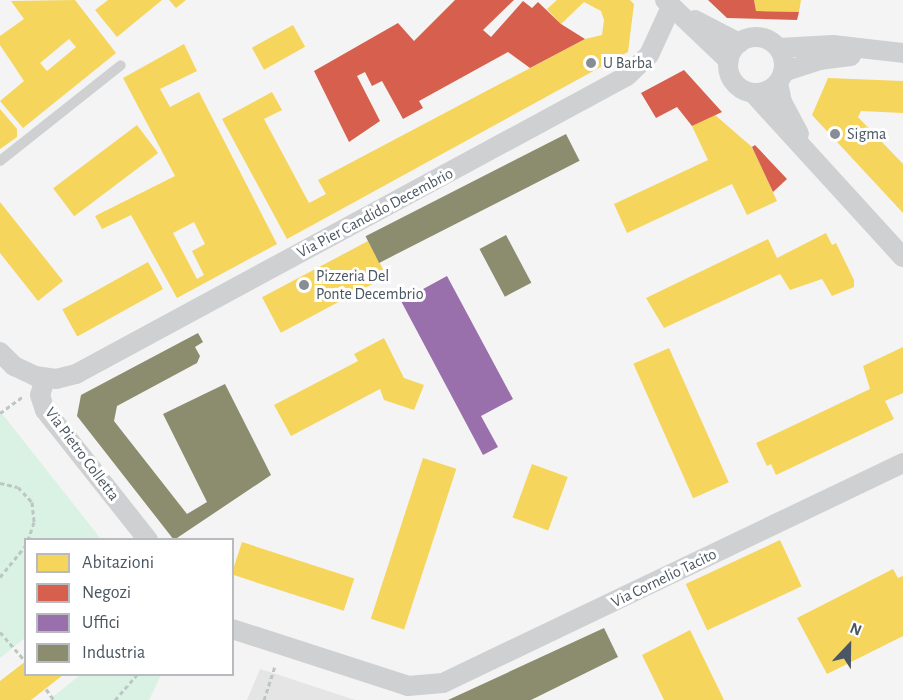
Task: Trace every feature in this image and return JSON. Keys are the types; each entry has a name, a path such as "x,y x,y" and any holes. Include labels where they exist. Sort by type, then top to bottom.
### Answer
{"street":[{"path":"668,4 739,43 759,38 778,48 833,45 899,53"},
{"path":"668,4 729,61 735,83 753,93 812,161 903,257"},
{"name":"Via Pier Candido Decembrio","path":"45,379 76,374 627,76 649,55 668,4"},
{"path":"729,61 739,43"},
{"path":"778,48 782,102 812,161"},
{"path":"753,93 767,91 781,77 819,60 899,53"},
{"path":"0,352 24,373 45,379"},
{"name":"Via Pietro Colletta","path":"45,379 40,395 45,410 145,538"},
{"name":"Via Cornelio Tacito","path":"422,694 903,464"},
{"path":"234,630 408,686 422,694"}],"lane":[{"path":"0,161 121,65"}],"path":[{"path":"0,413 23,396 30,396"},
{"path":"0,483 18,487 32,502 34,522 29,538"},
{"path":"0,577 24,547"},
{"path":"0,632 24,660"},
{"path":"264,700 275,666"},
{"path":"115,700 137,676"},
{"path":"45,689 54,700"}],"shaded area":[{"path":"260,669 273,673 355,700 247,700"}],"green space":[{"path":"0,411 100,538 24,538 24,639 0,658"},
{"path":"79,676 161,676 149,700 49,700"}],"building: Abitazioni":[{"path":"75,0 116,53 23,128 0,101 24,81 0,45 0,36 24,19 11,1","holes":["69,39 76,47 47,71 40,63"]},
{"path":"108,0 162,0 117,37 95,10"},
{"path":"169,0 186,0 176,8"},
{"path":"557,0 630,0 634,4 628,52 287,239 222,119 272,92 282,110 264,119 309,203 326,194 318,180 585,39 602,35 604,20 601,11 584,2 561,24 547,9"},
{"path":"754,0 801,0 799,12 756,11"},
{"path":"293,25 305,47 264,70 252,48"},
{"path":"184,44 197,71 160,89 170,107 199,92 277,244 177,298 131,215 102,229 95,216 175,176 123,78","holes":["194,222 205,244 192,251 204,275 197,279 173,233"]},
{"path":"828,78 903,81 903,113 861,111 858,117 903,164 903,213 812,115"},
{"path":"0,109 17,129 17,137 0,149"},
{"path":"715,115 752,147 777,201 747,215 732,184 627,233 614,204 708,160 692,126"},
{"path":"137,125 158,153 74,216 53,188"},
{"path":"0,202 63,281 38,301 0,253"},
{"path":"826,233 832,245 836,243 854,280 854,287 832,296 822,279 790,290 780,274 664,328 646,298 768,239 777,258"},
{"path":"368,241 387,276 281,333 262,297"},
{"path":"148,262 163,289 77,337 62,310"},
{"path":"384,338 404,378 424,385 414,410 384,400 380,389 291,436 274,405 358,361 354,354"},
{"path":"903,347 903,393 885,401 894,419 776,475 771,464 767,466 756,443 870,389 863,366"},
{"path":"669,348 729,482 693,498 633,364"},
{"path":"423,458 456,469 404,630 371,619"},
{"path":"532,464 568,477 548,531 513,518"},
{"path":"780,540 802,586 707,630 686,584"},
{"path":"242,542 354,578 344,611 234,575 234,567"},
{"path":"893,569 898,578 903,576 903,636 827,674 797,618"},
{"path":"690,630 724,700 664,700 642,655"},
{"path":"24,663 24,676 62,676 31,700 0,700 0,681"}],"building: Negozi":[{"path":"455,0 514,0 483,30 491,37 523,1 532,8 538,2 561,24 585,39 530,68 508,52 419,101 423,108 403,119 382,81 372,86 365,72 357,76 380,121 349,142 314,71 398,23 414,41"},
{"path":"708,0 754,0 756,11 799,12 797,20 727,18"},
{"path":"684,70 722,112 692,126 677,107 656,118 641,93"},
{"path":"755,145 787,179 773,192 752,147"}],"building: Uffici":[{"path":"447,276 513,399 481,416 498,447 483,455 401,301"}],"building: Industria":[{"path":"566,134 580,161 379,263 366,236"},
{"path":"506,235 531,283 505,297 480,249"},
{"path":"198,333 203,342 195,347 200,356 197,363 117,406 114,421 187,514 207,502 163,414 225,384 271,475 177,538 172,538 77,416 81,395"},
{"path":"604,628 618,657 531,700 448,700"}],"place":[{"name":"U Barba","path":"591,63"},
{"name":"Sigma","path":"835,134"},
{"name":"Pizzeria Del Ponte Decembrio","path":"304,285"}]}
